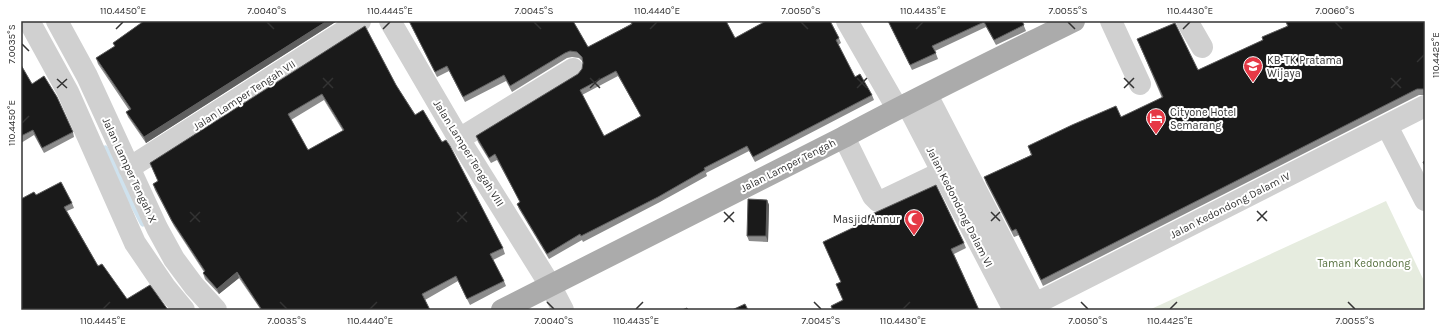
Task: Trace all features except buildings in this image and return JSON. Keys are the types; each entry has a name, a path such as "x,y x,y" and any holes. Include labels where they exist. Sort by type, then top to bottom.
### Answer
{"main road":[{"name":"Jalan Lamper Tengah","path":"502,310 550,284 844,137 902,106 927,95 1063,23"}],"street":[{"path":"29,21 68,92 135,243 164,287 184,310"},
{"name":"Jalan Lamper Tengah X","path":"57,21 87,76 129,168 174,258 194,286 216,310"},
{"name":"Jalan Lamper Tengah VII","path":"129,168 360,21"},
{"name":"Jalan Lamper Tengah VIII","path":"390,21 459,139 550,284 563,310"},
{"path":"847,21 902,106"},
{"path":"1111,21 1140,84"},
{"path":"1187,21 1202,47"},
{"path":"459,139 573,69"},
{"name":"Jalan Kedondong Dalam VI","path":"927,95 962,163 1032,308"},
{"name":"Jalan Kedondong Dalam VI","path":"902,106 942,173 1014,310"},
{"name":"Jalan Kedondong Dalam IV","path":"1032,308 1425,106"},
{"path":"1387,126 1425,200"},
{"path":"844,137 873,196 878,201 884,200 962,163"}],"green space":[{"name":"Taman Kedondong","path":"1386,201 1425,283 1425,310 1149,310"}],"waterway":[{"path":"105,149 143,223"}],"place":[{"name":"KB-TK Pratama Wijaya","path":"1253,83"},
{"name":"Cityone Hotel Semarang","path":"1156,135"},
{"name":"Masjid Annur","path":"914,236"}]}
